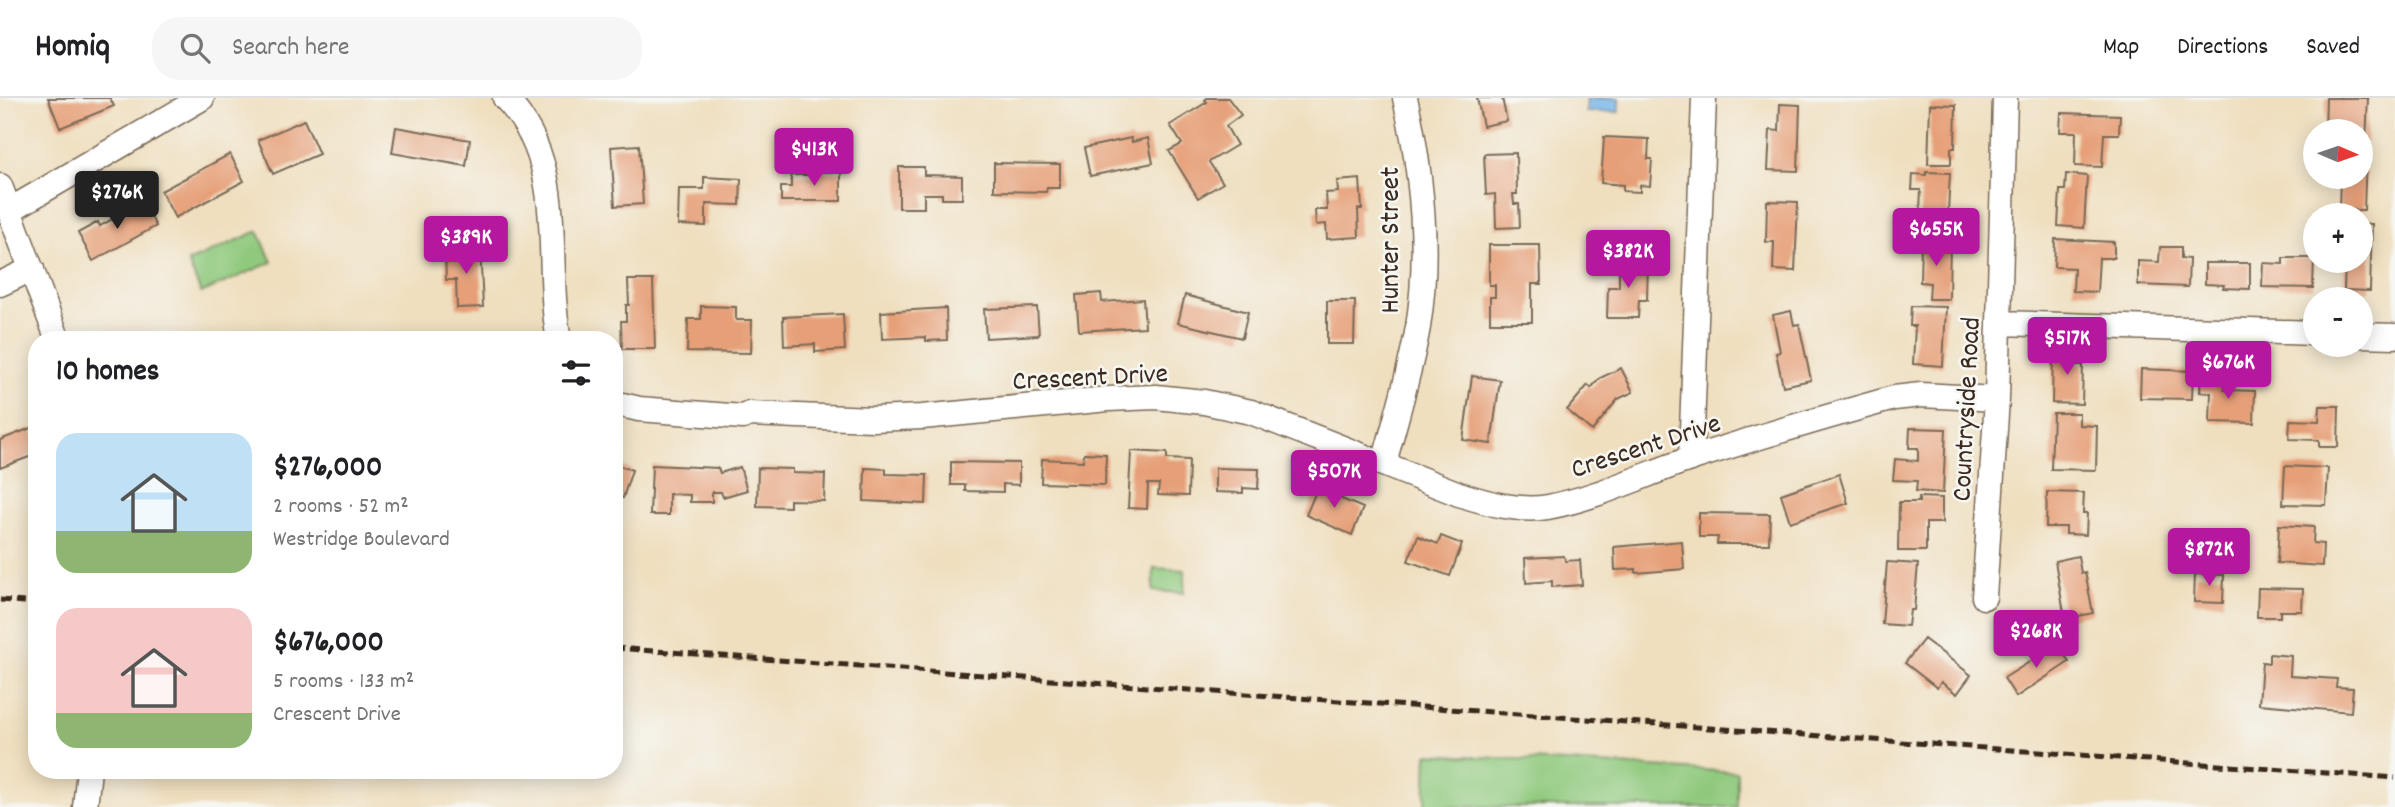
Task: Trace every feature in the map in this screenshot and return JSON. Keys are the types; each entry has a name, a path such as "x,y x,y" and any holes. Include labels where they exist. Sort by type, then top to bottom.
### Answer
{"street":[{"path":"10,211 202,98"},
{"path":"505,98 514,107 533,138 546,172 558,331"},
{"name":"Hunter Street","path":"1384,463 1418,326 1423,267 1423,207 1416,145 1405,98"},
{"path":"1691,459 1704,98"},
{"name":"Countryside Road","path":"1984,597 1997,399 2006,98"},
{"path":"0,186 55,331"},
{"path":"0,284 32,269"},
{"path":"1999,323 2303,333"},
{"path":"2373,335 2395,336"},
{"name":"Crescent Drive","path":"623,405 639,409 743,417 749,414 873,419 922,417 1108,399 1156,397 1204,402 1251,412 1486,503 1517,508 1546,507 1574,499 1691,459 1894,398 1921,396 1997,399"},
{"path":"85,807 88,779"}],"green space":[{"path":"258,231 272,262 201,293 188,262"},
{"path":"1154,568 1185,570 1184,593 1153,591"},
{"path":"1427,754 1737,772 1737,807 1425,807"}],"water":[{"path":"1587,98 1619,98 1619,112 1586,112"}],"building":[{"path":"48,98 110,98 114,106 60,128"},
{"path":"1207,98 1228,98 1241,115 1226,126 1237,145 1209,162 1223,183 1198,198 1169,151 1182,144 1170,125 1207,102"},
{"path":"1477,98 1502,98 1507,121 1483,126"},
{"path":"2326,98 2368,98 2367,119 2325,119"},
{"path":"1780,104 1800,105 1798,171 1768,170 1770,130 1779,131"},
{"path":"1930,104 1956,105 1955,148 1951,148 1951,164 1928,164"},
{"path":"2061,113 2120,115 2119,134 2104,134 2102,167 2075,166 2076,132 2060,132"},
{"path":"304,120 319,154 273,174 258,140"},
{"path":"396,127 470,140 466,166 392,153"},
{"path":"1604,137 1649,139 1648,159 1652,159 1650,186 1640,185 1640,192 1623,191 1623,185 1601,183"},
{"path":"1131,138 1132,142 1148,138 1153,163 1090,176 1084,148"},
{"path":"639,145 643,204 615,206 611,147"},
{"path":"1516,153 1517,194 1513,194 1514,204 1519,204 1520,227 1496,228 1495,194 1486,195 1484,154"},
{"path":"230,154 244,181 175,218 161,191"},
{"path":"994,163 1060,164 1060,188 1047,188 1046,192 994,191"},
{"path":"899,167 924,167 924,175 962,176 962,199 942,199 942,194 924,194 924,208 899,208"},
{"path":"815,172 841,172 841,201 781,201 781,187 791,187 791,175 815,175"},
{"path":"1926,172 1950,173 1947,231 1919,229 1921,190 1912,190 1913,174 1926,175"},
{"path":"2066,174 2087,176 2084,228 2058,226 2060,190 2065,190"},
{"path":"704,177 741,179 740,205 706,204 706,226 678,225 679,189 704,189"},
{"path":"1360,179 1362,209 1358,209 1359,237 1327,239 1326,224 1316,225 1315,210 1327,210 1326,193 1338,192 1337,181"},
{"path":"2340,189 2365,189 2364,203 2339,203"},
{"path":"1767,201 1798,202 1795,271 1773,270 1774,242 1766,242"},
{"path":"143,202 156,226 93,261 78,233 98,222 100,226"},
{"path":"2055,239 2114,242 2114,258 2099,258 2097,292 2073,291 2074,268 2054,267"},
{"path":"1921,241 1950,242 1949,299 1929,299 1930,283 1920,282"},
{"path":"1489,245 1540,245 1541,284 1532,284 1532,322 1490,322 1490,297 1495,297 1495,285 1489,285"},
{"path":"480,247 483,307 457,308 456,280 446,280 445,249"},
{"path":"2160,247 2181,247 2181,258 2189,259 2188,287 2138,285 2138,261 2159,262"},
{"path":"2283,258 2303,258 2303,273 2314,273 2313,287 2262,287 2263,263 2283,264"},
{"path":"1619,261 1648,261 1647,300 1639,300 1638,318 1607,318 1608,287 1619,287"},
{"path":"2205,263 2250,263 2250,289 2205,284"},
{"path":"2345,273 2371,273 2370,287 2344,287"},
{"path":"628,280 653,280 655,349 623,349 621,321 626,321 626,305 629,305"},
{"path":"1101,293 1102,302 1143,299 1145,327 1079,331 1076,295"},
{"path":"1185,295 1248,312 1242,338 1178,323"},
{"path":"1327,301 1355,301 1354,344 1327,344"},
{"path":"701,306 736,307 736,320 752,320 751,353 687,352 688,319 701,319"},
{"path":"1911,306 1946,307 1943,366 1913,364 1915,326 1910,326"},
{"path":"1037,307 1039,335 986,338 984,309"},
{"path":"946,308 947,340 926,341 926,337 882,339 881,312"},
{"path":"1791,311 1794,325 1799,324 1811,380 1783,386 1776,353 1780,352 1773,315"},
{"path":"843,314 845,350 815,352 815,344 784,346 783,317"},
{"path":"2053,348 2077,349 2077,365 2083,365 2082,404 2052,403"},
{"path":"1621,368 1633,392 1618,399 1592,431 1567,410 1588,385 1591,388 1600,378"},
{"path":"2141,369 2193,371 2192,399 2140,398"},
{"path":"2201,373 2225,373 2224,390 2255,391 2254,423 2210,422 2211,393 2200,392"},
{"path":"1472,376 1500,380 1491,444 1463,440"},
{"path":"2320,406 2339,406 2338,447 2319,447 2319,440 2289,439 2290,420 2319,421"},
{"path":"2053,413 2079,413 2079,425 2097,426 2096,470 2051,469"},
{"path":"1910,428 1946,429 1943,493 1916,491 1917,481 1893,480 1895,459 1918,461 1918,448 1909,448"},
{"path":"28,429 28,457 0,468 0,440"},
{"path":"1131,451 1167,453 1167,459 1189,460 1188,496 1158,495 1159,484 1148,484 1147,509 1128,508"},
{"path":"1084,453 1106,454 1105,485 1041,483 1042,459 1083,461"},
{"path":"951,462 1019,463 1019,485 1003,484 1003,492 965,491 965,485 951,485"},
{"path":"652,465 718,468 720,473 740,467 747,490 723,497 721,492 712,492 712,502 690,502 690,495 669,494 669,515 650,515"},
{"path":"2285,466 2328,468 2326,505 2283,504"},
{"path":"623,467 632,470 623,498"},
{"path":"758,468 793,469 793,473 825,474 824,501 790,500 790,507 757,506"},
{"path":"865,468 886,469 886,474 927,475 926,504 864,501"},
{"path":"1215,468 1259,469 1258,489 1243,488 1243,493 1215,492"},
{"path":"1839,474 1848,503 1790,522 1781,494"},
{"path":"1319,484 1339,493 1337,497 1363,508 1352,535 1306,515"},
{"path":"2047,492 2084,493 2086,535 2066,534 2066,527 2046,527"},
{"path":"1919,497 1942,498 1942,523 1926,523 1926,551 1898,551 1899,502 1919,502"},
{"path":"1699,513 1770,514 1769,544 1717,544 1718,537 1699,537"},
{"path":"2279,525 2314,527 2313,543 2323,544 2322,566 2277,563"},
{"path":"1418,536 1438,544 1441,536 1462,544 1450,576 1408,561"},
{"path":"1682,541 1684,569 1636,573 1636,569 1615,570 1614,547"},
{"path":"1564,556 1565,561 1580,560 1582,585 1552,587 1552,581 1526,583 1525,558"},
{"path":"2078,556 2081,573 2085,572 2093,613 2065,619 2055,561"},
{"path":"1887,562 1918,564 1914,610 1910,610 1908,626 1882,624"},
{"path":"2195,574 2224,575 2223,603 2194,602"},
{"path":"2258,588 2303,589 2302,611 2280,611 2280,617 2257,617"},
{"path":"1924,639 1971,675 1957,694 1941,682 1937,688 1905,663"},
{"path":"2058,644 2069,662 2016,697 2004,678"},
{"path":"2269,654 2291,656 2290,676 2337,679 2336,687 2353,688 2351,712 2259,704 2262,662 2269,663"}],"railway":[{"path":"0,600 28,602"},
{"path":"623,649 2395,778"}]}
